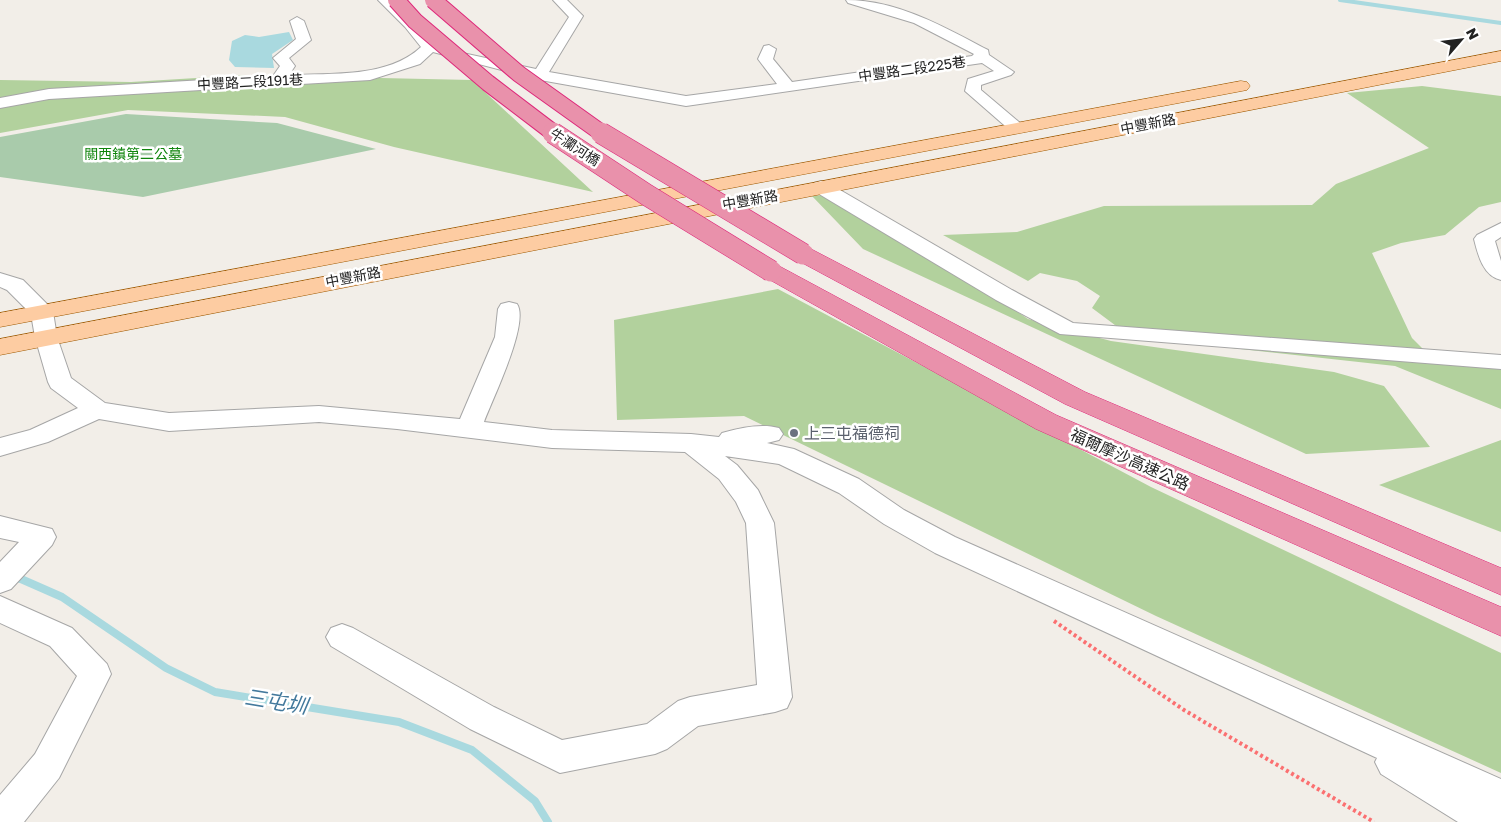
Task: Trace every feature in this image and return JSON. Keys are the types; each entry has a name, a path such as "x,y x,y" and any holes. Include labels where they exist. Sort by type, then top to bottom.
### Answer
{"highway":[{"name":"牛瀾河橋","path":"396,0 479,77 540,124 683,218 771,271"},
{"name":"牛瀾河橋","path":"433,0 509,69 568,113 654,167 803,254"},
{"name":"福爾摩沙高速公路","path":"803,254 1075,398 1501,582"},
{"name":"福爾摩沙高速公路","path":"771,271 1046,422 1501,622"},
{"path":"1322,506 1501,574"}],"main road":[{"path":"1287,78 1501,39"},
{"name":"中豐新路","path":"0,320 44,324 704,209 1501,56"},
{"name":"中豐新路","path":"0,347 44,324 679,191 1258,83"},
{"path":"679,191 704,209"}],"street":[{"path":"385,0 410,24 429,48"},
{"path":"540,75 576,16 560,0"},
{"name":"中豐路二段225巷","path":"429,48 540,75 686,101 977,60 983,53 919,20 853,0"},
{"path":"278,80 288,66 280,58 304,40 297,21"},
{"name":"中豐路二段191巷","path":"0,103 49,94 370,75 415,61 429,48"},
{"path":"769,49 765,59 788,88"},
{"path":"981,56 1006,72 973,82 973,91 1018,128"},
{"path":"821,187 1004,294 1068,329 1501,362"},
{"path":"1501,229 1484,239 1490,262 1501,274"},
{"path":"0,279 16,285 44,324 60,382 97,410 123,416 169,422 319,414 552,439 692,443 754,450 785,456 849,486 894,517 945,544 1501,797"},
{"path":"468,429 506,336 509,309"},
{"path":"0,447 39,436 97,410"},
{"path":"692,443 770,434"},
{"path":"342,637 482,718 560,758 655,738 690,712 775,698 760,523 748,497 728,472 692,443"},
{"path":"0,527 42,537 0,581"},
{"path":"0,609 61,637 95,674 47,766 1,822"},
{"path":"1308,710 1492,822"}],"path":[{"path":"1045,615 1184,710 1374,822"}],"green space":[{"path":"245,75 472,80 593,192 394,147 285,117 128,110 0,133 0,80 131,82"},
{"path":"1422,86 1501,96 1501,202 1479,207 1445,235 1401,243 1372,253 1412,338 1432,358 1501,369 1501,409 1395,366 1131,337 1092,308 1100,296 1077,281 1040,273 1028,281 943,235 1017,232 1104,206 1312,205 1336,184 1429,148 1347,93"},
{"name":"關西鎮第二公墓","path":"126,114 277,123 376,149 143,197 0,177 0,137"},
{"path":"845,193 1028,319 1111,341 1334,372 1384,386 1430,447 1306,454 863,249 812,196"},
{"path":"778,289 1151,487 1501,653 1501,773 1156,616 744,416 617,420 614,320"},
{"path":"1501,440 1501,532 1379,485"}],"water":[{"path":"289,32 293,40 272,54 274,68 235,67 229,60 232,41 245,35 259,37"}],"waterway":[{"path":"1340,0 1501,23"},
{"name":"三屯圳","path":"0,575 21,579 62,597 166,668 215,692 399,722 472,750 535,801 548,822"}],"place":[{"name":"上三屯福德祠","path":"794,433"}]}
